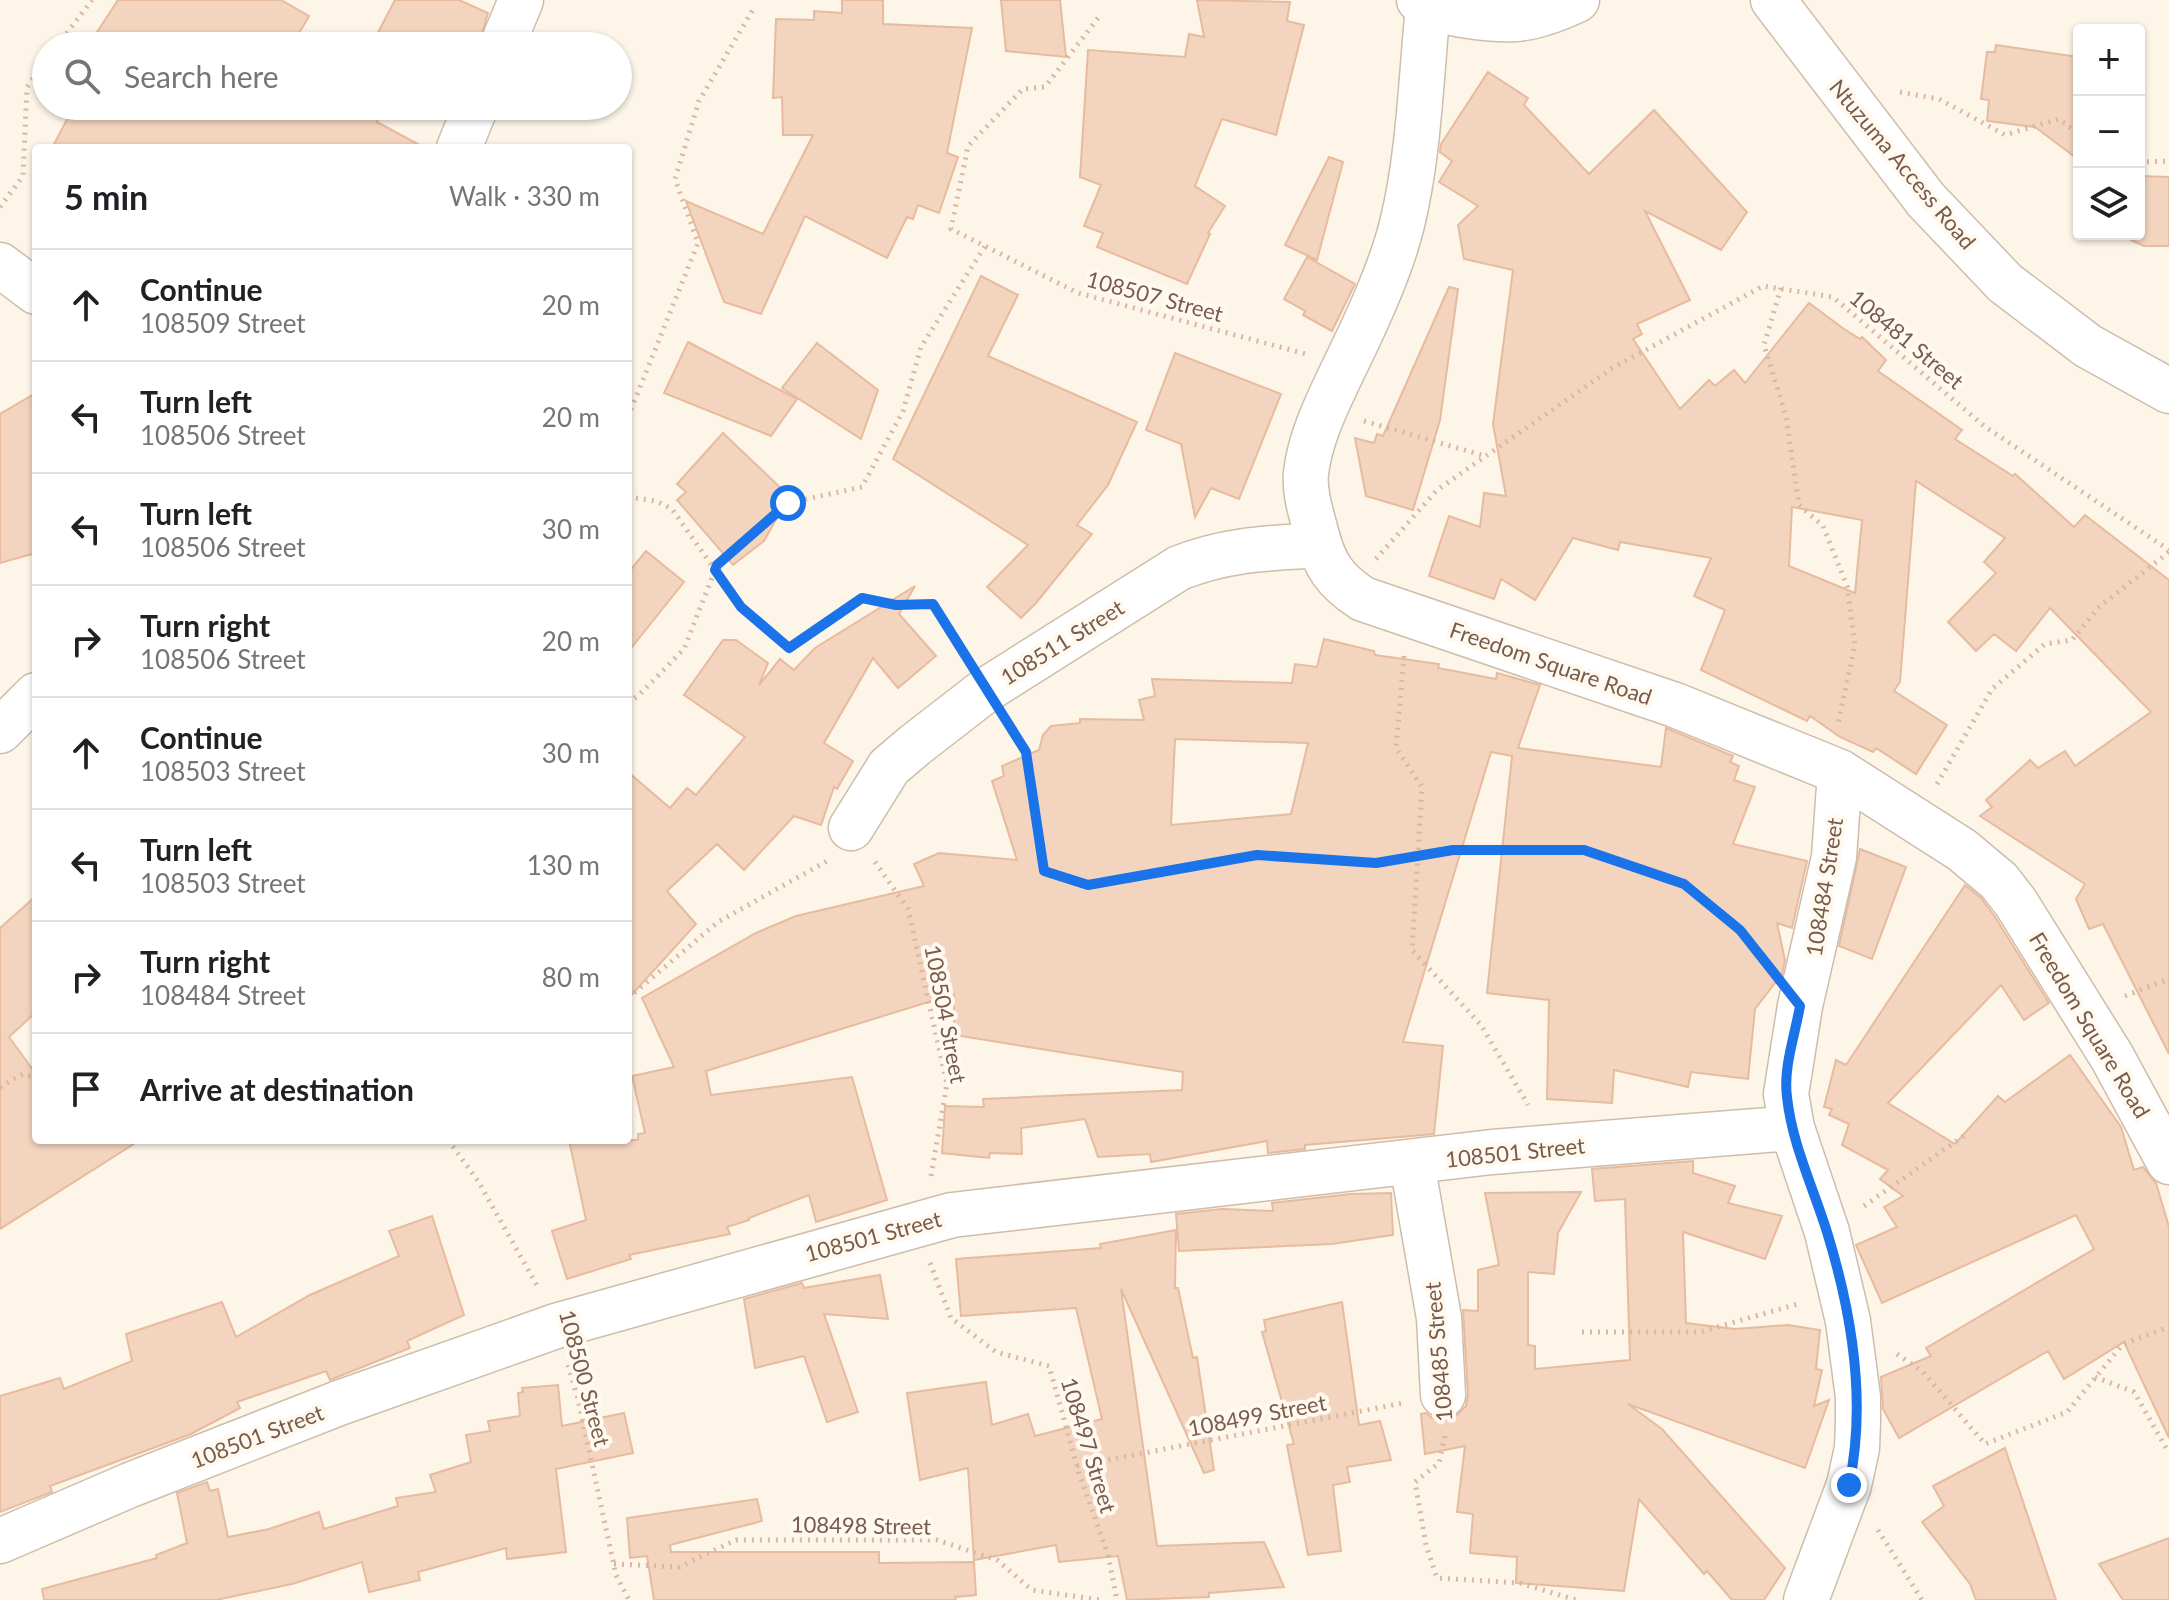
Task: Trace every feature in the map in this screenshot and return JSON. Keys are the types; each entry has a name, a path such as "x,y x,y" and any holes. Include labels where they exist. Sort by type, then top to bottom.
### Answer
{"street":[{"path":"508,32 521,0"},
{"path":"1423,3 1475,16 1518,19 1577,0"},
{"name":"Ntuzuma Access Road","path":"1773,0 1926,200 2005,283 2088,346 2169,391"},
{"name":"Freedom Square Road","path":"1423,3 1409,190 1402,226 1325,409 1305,475 1308,501 1331,572 1363,599 1675,705 1840,772 1917,819 1983,866 2016,903 2112,1057 2169,1162"},
{"path":"461,144 470,120"},
{"path":"0,265 32,289"},
{"name":"108511 Street","path":"851,828 889,767 986,690 1179,568 1240,550 1320,545"},
{"path":"0,731 32,699"},
{"name":"108484 Street","path":"1806,1600 1849,1485 1857,1448 1858,1397 1848,1321 1827,1232 1804,1169 1786,1094 1800,1006 1834,857 1840,772"},
{"name":"108501 Street","path":"0,1541 130,1485 328,1408 556,1326 923,1222 997,1209 1552,1147 1792,1128"},
{"name":"108485 Street","path":"1412,1163 1439,1318 1443,1395"}],"path":[{"path":"68,32 92,0"},
{"path":"632,407 698,243 675,179 699,101 755,6"},
{"name":"108507 Street","path":"1098,18 1045,87 1023,89 968,146 951,229 1078,293 1346,364"},
{"path":"1832,79 1939,99 2005,135 2059,119 2073,130"},
{"path":"0,207 23,176 27,87 32,80"},
{"path":"2145,162 2169,161"},
{"path":"632,700 684,649 717,565 788,503 862,487 903,411 921,347 985,246"},
{"name":"108481 Street","path":"1348,589 1437,490 1611,369 1763,286 1833,297 1984,426 2169,551"},
{"path":"1781,288 1764,345 1786,416 1799,505 1823,526 1847,586 1855,645 1836,730 1840,772"},
{"path":"1325,409 1486,456"},
{"path":"632,498 656,501 672,509 741,607 789,648 862,598 896,605 933,604 1026,752 1044,871 1088,885 1257,855 1376,863 1453,850 1584,850 1684,884 1740,930 1800,1006"},
{"path":"1917,819 1992,689 2045,644 2072,640 2099,607 2169,551"},
{"path":"1410,615 1401,673 1396,748 1422,787 1412,950 1481,1025 1552,1147"},
{"path":"632,995 718,922 829,860 851,828"},
{"name":"108504 Street","path":"851,828 908,909 947,1084 923,1222"},
{"path":"0,1087 23,1074 32,1077"},
{"path":"1827,1232 1965,1135"},
{"name":"108500 Street","path":"451,1144 478,1181 550,1308 578,1399 616,1575 629,1600"},
{"name":"108497 Street","path":"923,1222 921,1239 951,1318 996,1352 1049,1366 1077,1466 1108,1555 1117,1600"},
{"path":"1582,1332 1700,1332 1815,1298 1923,1372 1985,1444 2067,1412 2123,1344 2169,1327"},
{"path":"2095,1377 2134,1392 2169,1453"},
{"name":"108499 Street","path":"1077,1466 1443,1395"},
{"name":"108485 Street","path":"1443,1395 1446,1440 1439,1463 1415,1482 1426,1545 1437,1578 1520,1583 1576,1600"},
{"path":"1849,1485 1922,1600"},
{"name":"108498 Street","path":"614,1564 679,1567 736,1540 937,1540 997,1560 1032,1590 1100,1600"}],"building":[{"path":"118,0 281,0 309,16 300,32 97,32"},
{"path":"395,0 459,0 488,13 482,32 378,32"},
{"path":"842,0 883,0 883,24 972,28 947,153 958,157 939,213 918,205 913,219 907,217 887,258 805,216 761,314 724,302 686,201 763,234 813,135 783,135 782,97 773,98 776,19 814,20 814,11 842,13"},
{"path":"1001,0 1060,0 1066,57 1006,51"},
{"path":"1197,0 1290,2 1287,21 1304,25 1276,135 1222,119 1195,186 1225,206 1208,233 1187,284 1097,247 1103,233 1084,226 1101,185 1080,177 1088,50 1185,57 1189,34 1204,37"},
{"path":"1996,45 2073,56 2073,156 2035,127 1987,121 1989,100 1981,99 1987,52 1995,52"},
{"path":"1488,72 1528,98 1524,105 1589,174 1654,110 1747,212 1721,250 1645,211 1690,300 1637,324 1642,334 1633,339 1680,409 1709,380 1715,386 1734,370 1745,383 1809,303 1844,329 1860,339 1862,337 1886,360 1878,371 1962,430 1955,439 2013,476 2015,474 2074,527 2085,515 2169,580 2169,1054 2103,924 2089,929 2076,899 2085,884 1980,816 1992,807 1986,800 2030,760 2038,768 2065,751 2075,766 2151,712 2050,608 2016,651 1994,634 1976,651 1948,622 1996,573 1984,562 2005,538 1916,481 1900,682 1894,691 1947,725 1916,774 1876,748 1873,752 1840,737 1810,716 1807,721 1701,670 1725,610 1694,596 1711,558 1620,542 1618,550 1573,538 1535,600 1501,579 1494,599 1429,576 1449,516 1480,527 1484,493 1506,496 1493,424 1513,270 1464,259 1458,225 1478,206 1439,182 1452,161 1440,152 1441,144","holes":["1792,507 1862,520 1855,593 1789,566"]},
{"path":"67,120 378,120 418,144 54,144"},
{"path":"1329,157 1343,162 1317,260 1285,245"},
{"path":"2145,176 2169,177 2169,246 2144,246 2131,240 2145,240"},
{"path":"1307,257 1355,284 1332,331 1303,315 1305,311 1284,299"},
{"path":"981,276 1018,295 988,356 1137,422 1108,485 1077,525 1092,534 1021,618 987,587 1028,545 893,459"},
{"path":"1449,287 1458,289 1440,420 1413,510 1366,496 1355,438 1374,443 1377,434 1383,436"},
{"path":"688,342 797,399 771,436 664,393"},
{"path":"817,343 878,390 861,439 782,388"},
{"path":"1175,353 1281,394 1239,499 1211,488 1195,517 1181,444 1146,430"},
{"path":"32,395 32,554 0,563 0,414"},
{"path":"723,433 789,496 764,541 733,565 677,500 686,492 677,484"},
{"path":"646,551 684,582 632,647 632,568"},
{"path":"915,586 899,614 936,656 898,688 873,658 824,743 853,761 837,789 834,787 821,825 794,816 744,870 717,844 667,891 696,924 632,995 632,775 670,808 687,788 696,795 745,737 684,695 723,640 736,640 768,663 759,685 780,659 794,670 815,648"},
{"path":"1324,639 1374,651 1375,655 1439,664 1438,668 1496,679 1497,673 1540,685 1518,748 1661,767 1666,728 1733,756 1730,762 1739,766 1734,780 1755,787 1733,844 1807,861 1792,928 1777,923 1785,960 1782,974 1755,1009 1748,1079 1691,1072 1688,1087 1614,1070 1612,1103 1547,1099 1549,1000 1487,993 1512,756 1491,752 1403,1042 1443,1046 1434,1134 1305,1145 1305,1149 1268,1153 1267,1141 1151,1162 1150,1154 1098,1157 1085,1119 1021,1128 1022,1154 990,1153 989,1158 942,1153 945,1106 984,1107 983,1099 1182,1090 1183,1072 954,1035 954,994 706,1071 711,1095 852,1077 887,1200 816,1222 809,1195 727,1227 730,1234 629,1255 631,1259 567,1279 552,1231 586,1220 570,1144 632,1144 632,1140 638,1140 638,1134 645,1133 632,1076 674,1067 642,998 756,933 796,916 924,886 914,864 939,853 1017,860 992,781 1004,776 1002,766 1039,750 1043,735 1051,726 1080,723 1080,719 1144,720 1139,700 1155,696 1152,679 1292,683 1295,664 1317,667","holes":["1175,739 1308,743 1291,814 1171,825"]},
{"path":"1860,849 1906,867 1872,959 1839,946"},
{"path":"1965,885 1981,898 1995,917 2049,1003 2024,1020 2001,985 1888,1103 1955,1144 1998,1096 2005,1102 2070,1055 2121,1127 2134,1170 2143,1167 2156,1183 2169,1227 2169,1438 2124,1342 2064,1379 2048,1351 1899,1438 1883,1409 1881,1377 1931,1356 1926,1348 2094,1249 2076,1215 1882,1303 1856,1245 1897,1227 1884,1207 1903,1196 1880,1179 1888,1170 1842,1145 1849,1124 1829,1115 1832,1109 1824,1107 1836,1060 1846,1065"},
{"path":"32,900 32,1016 9,1037 32,1069 32,1144 134,1144 0,1229 0,928"},
{"path":"1693,1161 1693,1173 1735,1186 1728,1203 1782,1216 1765,1259 1683,1232 1686,1323 1735,1329 1788,1325 1820,1330 1816,1369 1822,1370 1814,1406 1829,1400 1805,1468 1628,1404 1662,1429 1785,1568 1764,1600 1732,1600 1707,1571 1704,1574 1639,1499 1624,1591 1516,1583 1517,1557 1470,1553 1473,1514 1457,1512 1465,1446 1425,1454 1421,1414 1445,1420 1457,1415 1466,1406 1463,1310 1478,1311 1478,1270 1499,1265 1485,1193 1581,1192 1558,1233 1554,1274 1528,1272 1528,1345 1535,1346 1535,1369 1630,1360 1625,1199 1595,1201 1592,1169"},
{"path":"1391,1193 1393,1235 1332,1244 1179,1251 1176,1214 1222,1209 1273,1211 1272,1203"},
{"path":"432,1216 464,1315 407,1341 410,1348 330,1380 326,1371 237,1402 240,1408 191,1434 50,1486 52,1492 0,1512 0,1396 60,1378 64,1389 132,1361 126,1334 222,1302 236,1337 310,1295 399,1256 389,1231"},
{"path":"1176,1230 1175,1288 1178,1288 1193,1358 1197,1357 1214,1470 1204,1473 1121,1289 1157,1546 1264,1542 1284,1587 1209,1593 1209,1597 1127,1600 1118,1556 1059,1562 1056,1545 974,1560 968,1468 920,1480 907,1393 986,1382 992,1425 1028,1414 1035,1436 1102,1419 1076,1308 961,1316 956,1259 1101,1248 1100,1244"},
{"path":"880,1275 888,1319 824,1314 858,1412 827,1422 804,1356 755,1368 744,1299 802,1283 804,1288"},
{"path":"1342,1302 1359,1425 1380,1421 1391,1460 1347,1467 1350,1482 1333,1485 1341,1551 1308,1555 1287,1445 1294,1444 1262,1332 1266,1331 1264,1320"},
{"path":"558,1385 562,1426 624,1413 633,1453 556,1469 566,1552 507,1559 506,1548 418,1572 420,1580 369,1592 362,1562 292,1584 216,1600 44,1600 42,1589 157,1558 156,1555 187,1543 177,1493 207,1482 210,1491 218,1489 228,1537 269,1529 319,1512 324,1529 398,1506 396,1498 436,1492 430,1475 471,1462 466,1435 490,1431 488,1421 520,1416 518,1393 523,1392 522,1388"},
{"path":"2005,1448 2056,1600 1976,1600 1970,1584 1922,1522 1944,1506 1933,1486"},
{"path":"757,1499 762,1521 670,1545 671,1552 879,1552 879,1563 974,1562 976,1595 955,1597 956,1600 654,1600 647,1556 630,1558 627,1518"},
{"path":"2169,1538 2169,1600 2123,1600 2099,1564"}],"route":[{"path":"788,503 715,570 741,607 789,648 862,598 896,605 933,604 1026,752 1044,871 1088,885 1257,855 1376,863 1453,850 1584,850 1684,884 1740,930 1800,1006 1786,1094 1804,1169 1827,1232 1848,1321 1858,1397 1857,1448 1849,1485"}]}
